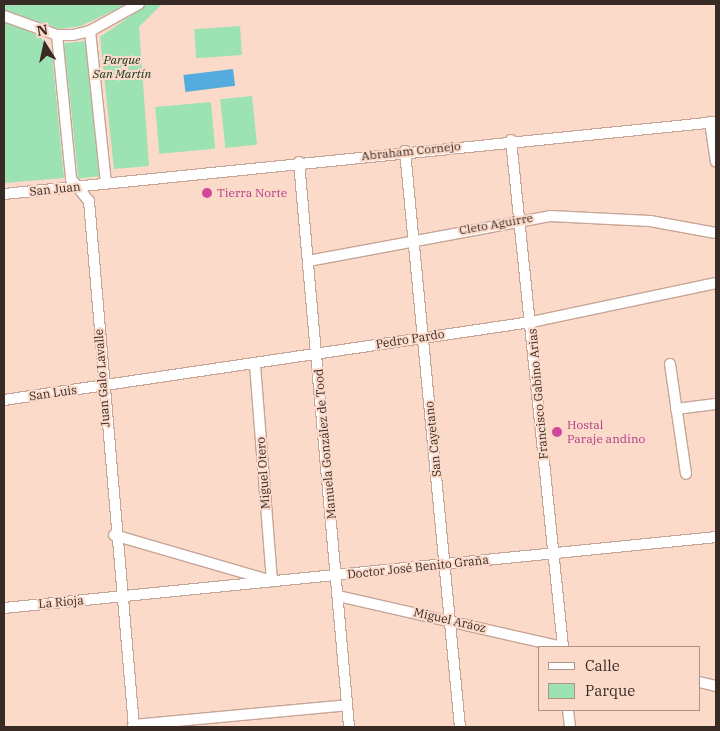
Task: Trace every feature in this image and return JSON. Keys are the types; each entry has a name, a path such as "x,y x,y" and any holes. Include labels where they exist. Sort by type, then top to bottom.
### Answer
{"street":[{"path":"4,16 57,35 90,31 139,4"},
{"path":"90,31 106,183"},
{"name":"Juan Galo Lavalle","path":"57,35 71,179 89,201 119,597 134,726"},
{"path":"713,122 716,162"},
{"name":"Abraham Cornejo","path":"106,183 511,140 713,122"},
{"name":"Francisco Gabino Arias","path":"511,140 521,218 562,646"},
{"name":"San Cayetano","path":"405,151 446,564 460,727"},
{"name":"Manuela González de Tood","path":"299,162 349,727"},
{"name":"San Juan","path":"4,194 106,183"},
{"name":"Cleto Aguirre","path":"308,260 521,218 616,218 716,233"},
{"name":"Pedro Pardo","path":"102,386 255,366 422,336 531,322 716,283"},
{"path":"670,364 686,474"},
{"name":"Miguel Otero","path":"255,366 272,581"},
{"name":"San Luis","path":"4,400 102,386"},
{"path":"676,409 716,404"},
{"path":"114,535 272,581"},
{"name":"Doctor José Benito Graña","path":"119,597 716,537"},
{"name":"Miguel Aráoz","path":"338,596 451,619 558,646"},
{"name":"La Rioja","path":"4,608 119,597"},
{"path":"700,682 716,686"},
{"path":"134,726 347,705"},
{"path":"568,711 570,727"}],"green space":[{"name":"Parque San Martín","path":"4,4 127,4 81,26 60,29 4,10"},
{"name":"Parque San Martín","path":"148,4 162,4 139,27 149,166 114,169 100,37"},
{"path":"4,20 40,36 52,54 64,178 4,183"},
{"path":"240,26 242,55 196,58 194,29"},
{"name":"Parque San Martín","path":"86,41 100,176 78,179 64,43"},
{"path":"252,96 257,145 225,148 220,99"},
{"path":"211,102 215,149 159,154 155,107"}],"water":[{"path":"233,69 235,86 185,92 183,75"}],"place":[{"name":"Tierra Norte","path":"207,193"},
{"name":"Hostal Paraje andino","path":"557,432"}]}
